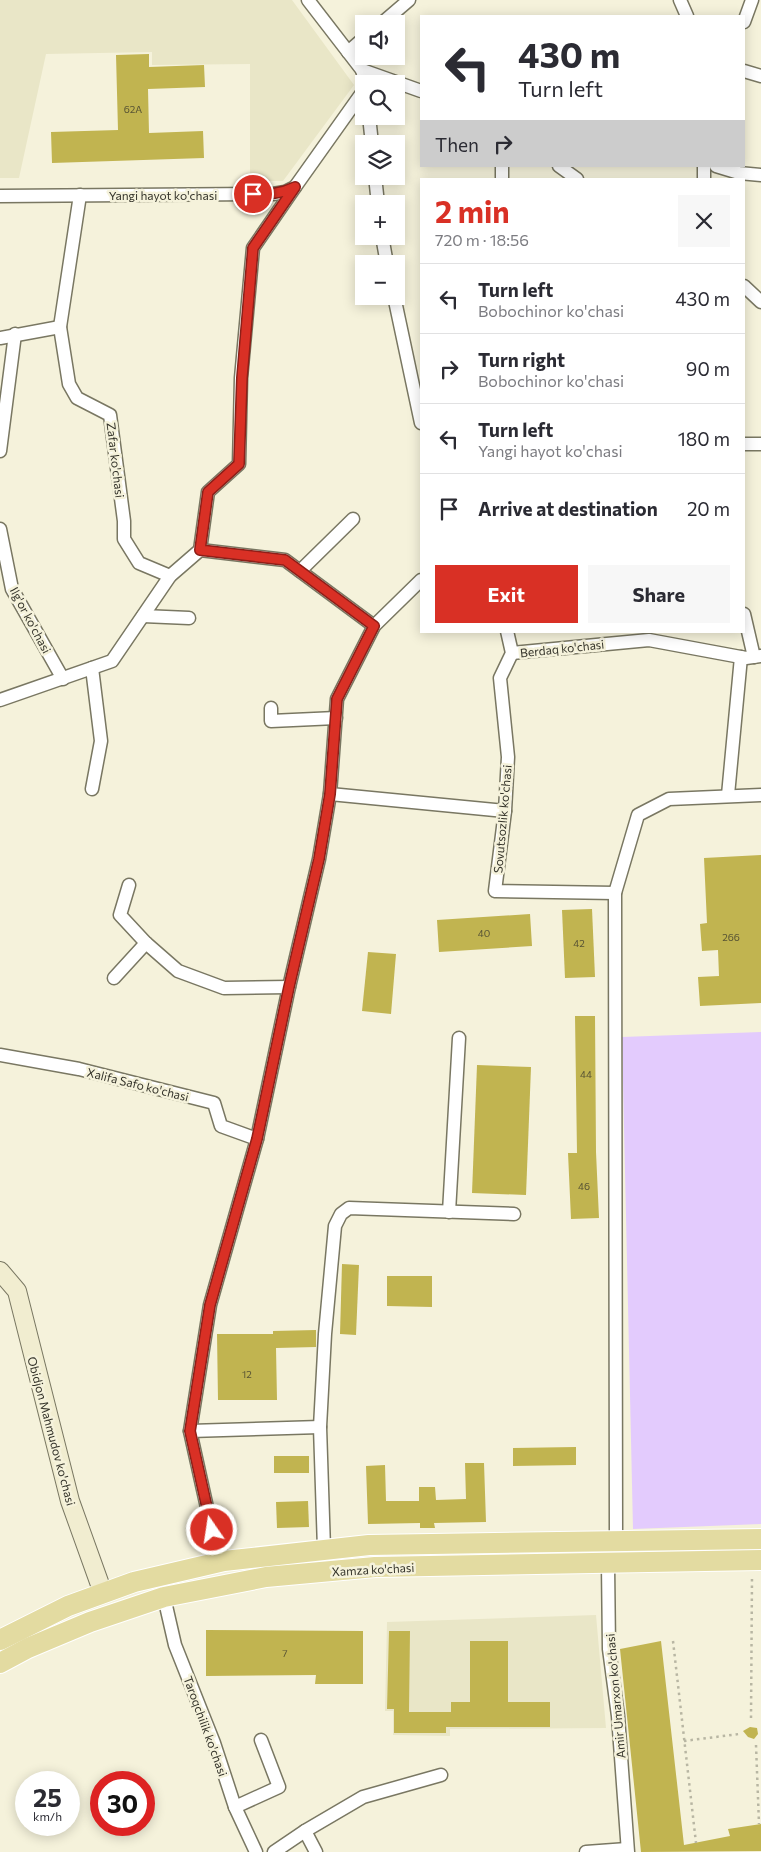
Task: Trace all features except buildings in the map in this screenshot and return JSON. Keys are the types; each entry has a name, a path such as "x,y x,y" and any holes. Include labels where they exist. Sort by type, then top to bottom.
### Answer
{"main road":[{"name":"Xamza ko'chasi","path":"0,1640 68,1606 134,1582 224,1561 369,1545 761,1539"},
{"name":"Xamza ko'chasi","path":"0,1663 28,1648 90,1622 164,1597 266,1577 375,1567 756,1560"}],"street":[{"path":"308,0 362,70 363,75"},
{"path":"392,15 409,0"},
{"path":"680,0 687,15"},
{"path":"745,19 752,0"},
{"path":"348,52 355,46"},
{"path":"362,70 420,92"},
{"path":"745,71 761,76"},
{"path":"0,700 112,661 170,576 200,550 208,492 239,464 242,378 253,248 355,103"},
{"path":"560,167 576,178"},
{"path":"719,167 739,173 761,175"},
{"name":"Yangi hayot ko'chasi","path":"0,196 273,194 285,192 295,187"},
{"name":"Zafar ko'chasi","path":"80,195 60,327 69,384 77,398 110,415 124,521 124,539 140,563 170,576"},
{"path":"745,287 761,302"},
{"path":"396,305 420,419"},
{"path":"0,338 60,327"},
{"path":"0,451 14,334"},
{"path":"745,444 761,444"},
{"path":"300,571 353,519"},
{"name":"Ilg'or ko'chasi","path":"0,529 12,589 63,678"},
{"path":"200,550 285,560 374,626"},
{"path":"224,1561 212,1530 190,1431 210,1305 257,1139 289,987 319,859 330,794 337,699 374,626 420,581"},
{"path":"143,616 189,618"},
{"path":"745,617 758,657"},
{"path":"507,633 512,653"},
{"name":"Berdaq ko'chasi","path":"512,653 650,640 741,657 758,657"},
{"name":"Sovutsozlik ko'chasi","path":"512,653 500,678 508,757 505,812 495,891 615,893"},
{"path":"728,795 741,657"},
{"path":"92,668 101,741 92,789"},
{"path":"271,708 271,721 336,718"},
{"path":"330,794 505,812"},
{"name":"Amir Umarxon ko'chasi","path":"628,1850 618,1716 609,1650 608,1564 616,1540 615,893 638,815 669,799 761,795"},
{"path":"129,885 120,915 146,944 178,971 224,988 289,987"},
{"path":"114,978 146,944"},
{"path":"449,1212 459,1038"},
{"name":"Xalifa Safo ko'chasi","path":"0,1055 79,1069 214,1103 221,1126 257,1139"},
{"path":"324,1550 320,1427 325,1334 335,1226 341,1214 349,1208 514,1214"},
{"name":"Obidjon Mahmudov ko'chasi","path":"0,1271 17,1291 70,1501 104,1593"},
{"path":"190,1431 320,1427"},
{"name":"Taroqchilik ko'chasi","path":"164,1597 175,1645 214,1742 235,1808 256,1852"},
{"path":"235,1808 279,1787 261,1740"},
{"path":"274,1852 305,1830 364,1797 441,1774"},
{"path":"305,1830 316,1852"},
{"path":"586,1852 628,1850"}],"path":[{"path":"752,1718 756,1560"},
{"path":"673,1641 696,1843"},
{"path":"684,1741 739,1734"},
{"path":"756,1745 759,1824"}],"shaded area":[{"path":"0,0 292,0 354,85 283,181 250,181 250,64 152,65 152,52 46,54 19,178 0,178"},
{"path":"761,1032 761,1524 633,1529 622,1037"},
{"path":"596,1615 606,1728 450,1729 450,1736 393,1735 393,1711 385,1711 387,1622"}],"route":[{"path":"212,1530 190,1431 210,1305 257,1139 289,987 319,859 330,794 337,699 374,626 285,560 200,550 208,492 239,464 242,378 253,248 295,187 285,192 253,194"}]}
